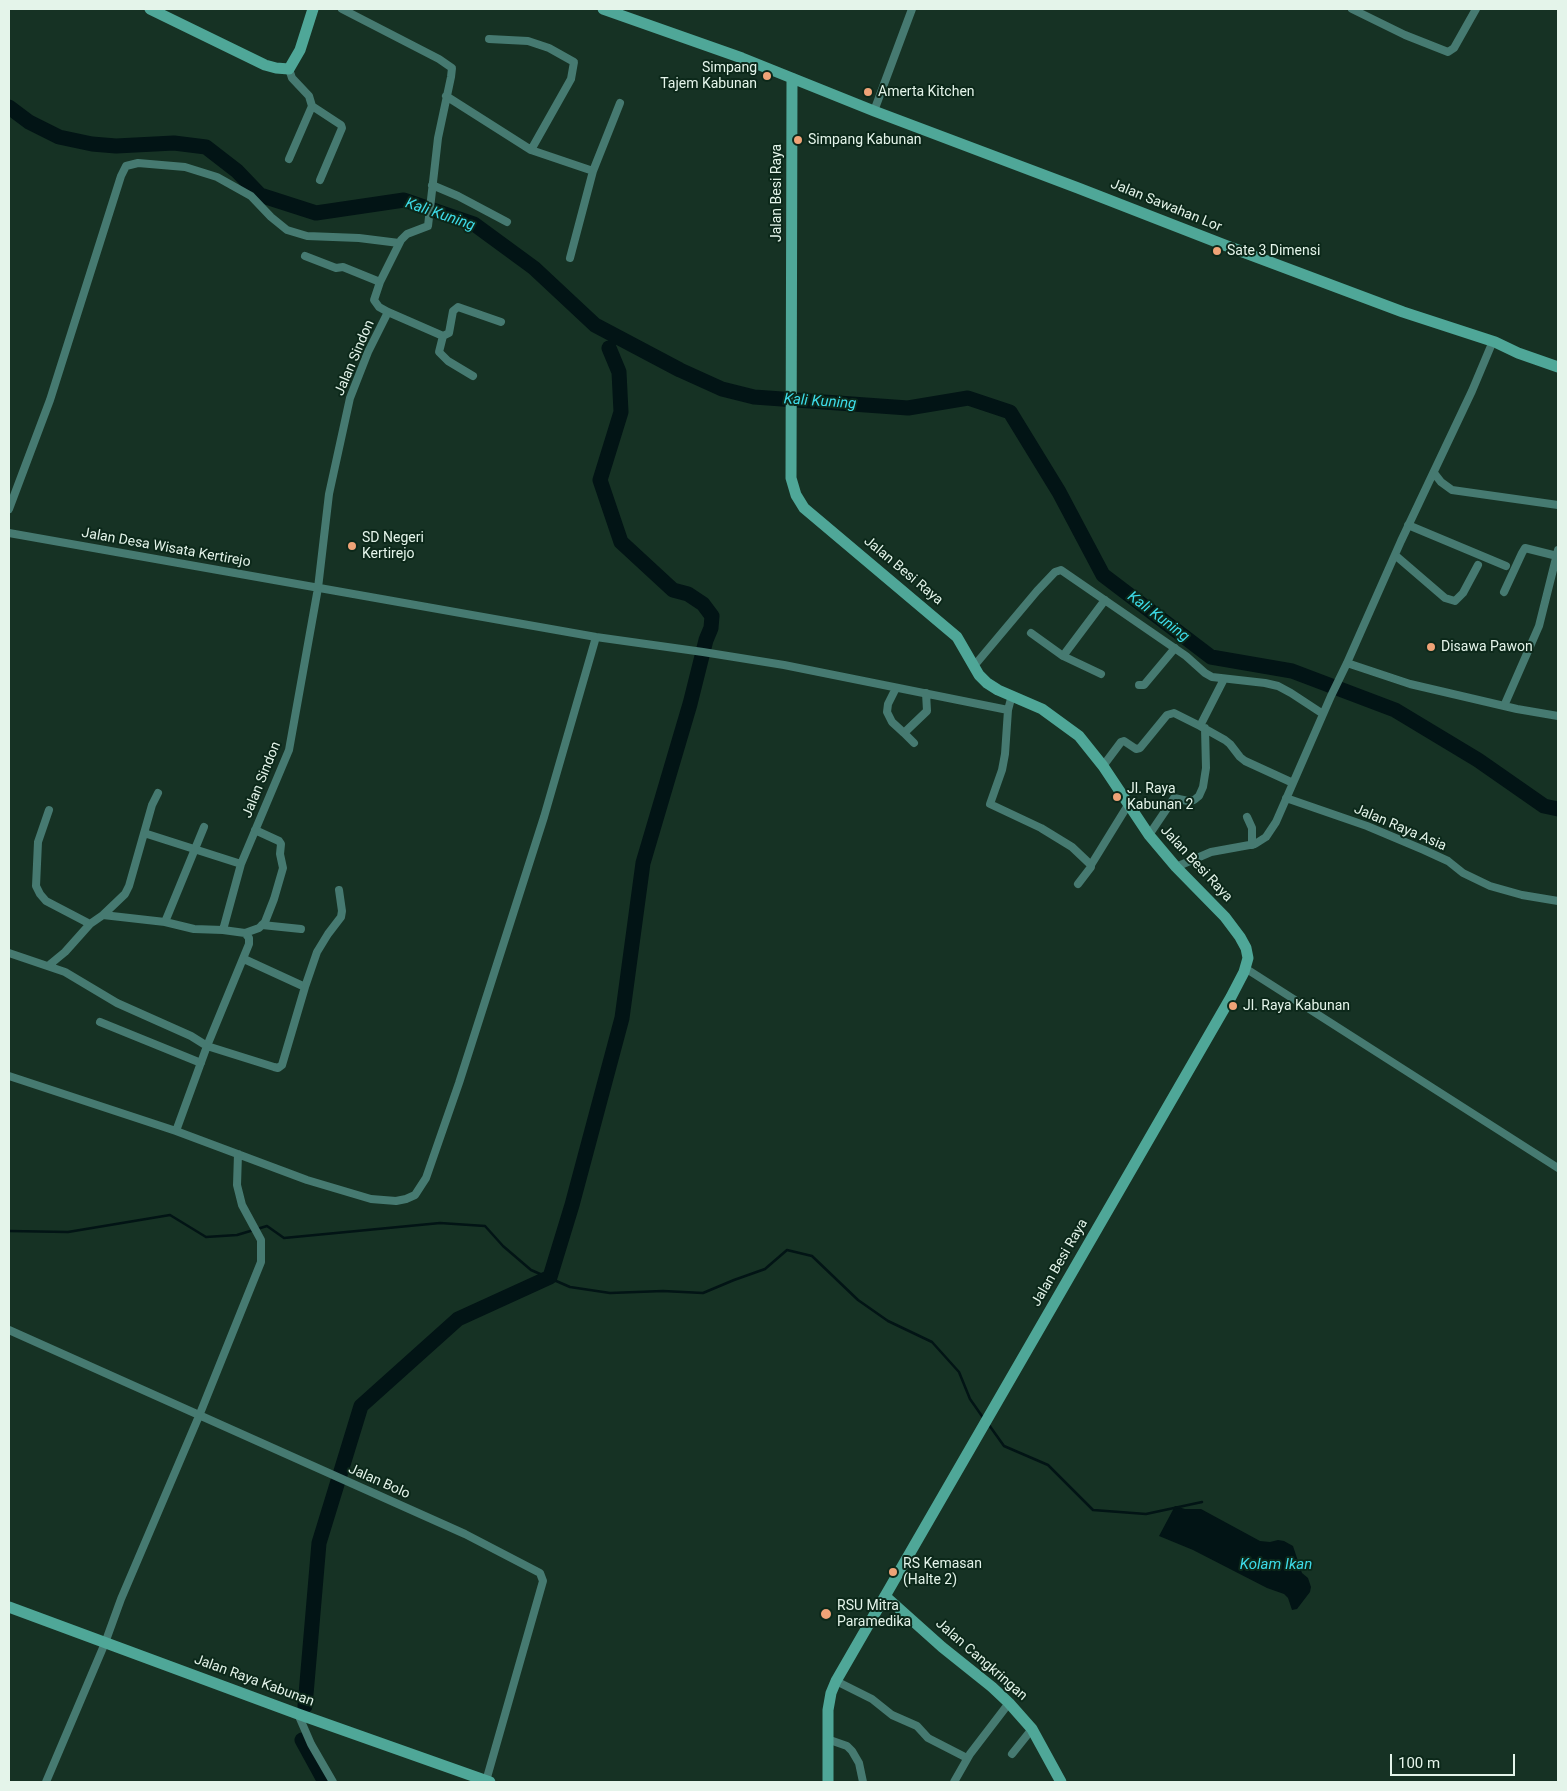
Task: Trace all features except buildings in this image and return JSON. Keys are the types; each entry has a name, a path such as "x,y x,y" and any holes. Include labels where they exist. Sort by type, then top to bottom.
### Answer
{"street":[{"path":"150,9 265,65 289,69"},
{"path":"313,9 300,50 289,69 292,78 309,96 312,106 342,128 320,180"},
{"path":"342,9 450,66 452,71 446,96 431,189 428,226 407,234 399,243 380,282 374,300 379,307 388,312 443,336"},
{"path":"603,9 742,58 792,78"},
{"path":"874,111 912,9"},
{"path":"1352,9 1405,35 1448,52 1454,48 1476,9"},
{"path":"489,38 528,41 549,48 570,58 574,62 571,79 531,150"},
{"name":"Jalan Sawahan Lor","path":"792,78 1385,306 1493,342 1558,367"},
{"name":"Jalan Besi Raya","path":"792,78 791,478 796,495 804,508 957,637 974,666 987,683 998,690 1042,709 1070,727 1087,744 1149,835 1176,867 1225,917 1240,937 1246,948 1248,958 1246,968 1231,997 885,1596"},
{"path":"446,96 531,150 593,171"},
{"path":"570,258 593,171 620,103"},
{"path":"289,159 312,106"},
{"path":"9,509 50,400 121,176 126,166 138,163 185,167 217,177 251,196 271,218 287,230 300,234 399,243"},
{"path":"431,189 458,196 507,222"},
{"path":"305,256 336,268 343,267 380,282"},
{"path":"473,376 440,355 438,350 443,336 449,333 453,311 458,306 501,322"},
{"name":"Jalan Sindon","path":"223,930 241,864 289,750 318,588 329,494 350,398 368,352 388,312"},
{"path":"1176,867 1211,852 1252,845 1266,837 1276,822 1408,525 1434,473 1493,342"},
{"path":"1434,473 1441,482 1452,490 1558,505"},
{"path":"1408,525 1506,566"},
{"name":"Jalan Desa Wisata Kertirejo","path":"9,533 596,637 730,656 896,688"},
{"path":"1504,592 1525,548 1558,553 1540,626 1504,706"},
{"path":"1395,554 1445,598 1455,602 1463,593 1478,565"},
{"path":"974,666 1037,591 1056,571 1063,570 1175,648 1212,677 1278,686 1291,692 1323,714"},
{"path":"1063,656 1105,600"},
{"path":"1031,633 1063,656 1101,674"},
{"path":"9,1076 176,1131 307,1180 371,1199 396,1201 416,1195 421,1188 459,1083 544,817 596,637"},
{"path":"1140,685 1144,685 1175,648"},
{"path":"1347,663 1410,684 1504,706 1558,716"},
{"path":"1149,835 1174,798 1188,801 1194,800 1199,796 1203,787 1206,768 1203,727 1224,680"},
{"path":"914,743 892,722 887,712 888,704 896,688 1008,710"},
{"path":"904,733 927,711 926,693"},
{"path":"1012,695 1008,710 1002,770 990,804 1068,844 1091,865"},
{"path":"1103,766 1121,742 1124,741 1136,748 1143,746 1170,713 1177,714 1203,727 1230,744 1245,761 1293,783"},
{"path":"48,966 65,952 90,924 103,915 125,894 154,799 158,794"},
{"name":"Jalan Raya Asia","path":"1286,798 1367,826 1424,850 1448,861 1463,873 1490,886 1522,895 1558,901"},
{"path":"1078,884 1091,867 1128,805"},
{"path":"49,810 38,842 36,886 46,900 90,924"},
{"path":"1247,817 1252,828 1252,845"},
{"path":"165,922 204,827"},
{"path":"255,830 279,841 281,844 280,854 283,868 274,899 262,926"},
{"path":"144,833 241,864"},
{"path":"9,953 65,972 117,1003 199,1040 207,1046 274,1067 280,1067 284,1061 305,987 321,944 341,917 339,890"},
{"path":"103,915 165,922 194,929 223,930 240,934 262,926 301,930"},
{"path":"176,1131 207,1046 244,959 250,941 245,933"},
{"path":"65,952 65,972"},
{"path":"244,959 305,987"},
{"path":"1246,968 1558,1168"},
{"path":"100,1022 201,1063"},
{"path":"46,1782 258,1272 262,1250 259,1237 242,1205 237,1185 238,1154"},
{"name":"Jalan Bolo","path":"9,1330 465,1534 540,1573 543,1581 488,1781"},
{"path":"828,1782 827,1739 828,1710 831,1693 885,1596"},
{"name":"Jalan Cangkringan","path":"885,1596 1009,1703 1032,1730 1061,1782"},
{"name":"Jalan Raya Kabunan","path":"9,1606 298,1714 488,1781"},
{"path":"836,1681 872,1699 892,1715 917,1726 928,1738 967,1758"},
{"path":"954,1782 967,1758 1009,1703"},
{"path":"298,1714 311,1744 333,1782"},
{"path":"1012,1754 1032,1730"},
{"path":"827,1739 847,1746 852,1751 859,1763 863,1782"}],"water":[{"name":"Kolam Ikan","path":"1175,1506 1185,1509 1201,1509 1260,1541 1270,1542 1278,1540 1293,1546 1302,1573 1308,1578 1311,1587 1310,1592 1297,1609 1292,1610 1288,1598 1284,1594 1267,1588 1193,1550 1159,1536"}],"waterway":[{"name":"Kali Kuning","path":"9,107 29,122 59,137 92,144 116,146 174,143 206,147 237,171 260,195 316,213 404,200 474,224 534,268 595,325 680,370 722,389 754,397 908,408 968,398 1010,412 1059,492 1103,575 1211,657 1292,671 1395,710 1478,760 1544,806 1558,809"},
{"path":"305,1706 319,1543 361,1406 458,1319 550,1277 572,1205 622,1018 643,863 711,628 712,616 703,604 688,594 673,590 621,542 600,480 621,412 619,372 609,348"},
{"path":"1539,798 1545,802 1558,804"},
{"path":"9,1231 68,1232 170,1215 206,1237 237,1235 267,1226 284,1238 440,1223 485,1226 503,1246 531,1270 570,1287 610,1293 663,1291 703,1293 765,1269 787,1250 812,1256 858,1300 888,1321 932,1342 959,1372 970,1399 984,1419"},
{"path":"989,1425 1004,1446 1048,1465 1093,1510 1146,1514 1202,1502"},
{"path":"302,1740 325,1782"}],"place":[{"name":"Simpang Tajem Kabunan","path":"767,76"},
{"name":"Amerta Kitchen","path":"868,92"},
{"name":"Simpang Kabunan","path":"798,140"},
{"name":"Sate 3 Dimensi","path":"1217,251"},
{"name":"SD Negeri Kertirejo","path":"352,546"},
{"name":"Disawa Pawon","path":"1431,647"},
{"name":"Jl. Raya Kabunan 2","path":"1117,797"},
{"name":"Jl. Raya Kabunan","path":"1233,1006"},
{"name":"RS Kemasan (Halte 2)","path":"893,1572"},
{"name":"RSU Mitra Paramedika","path":"826,1614"}]}
